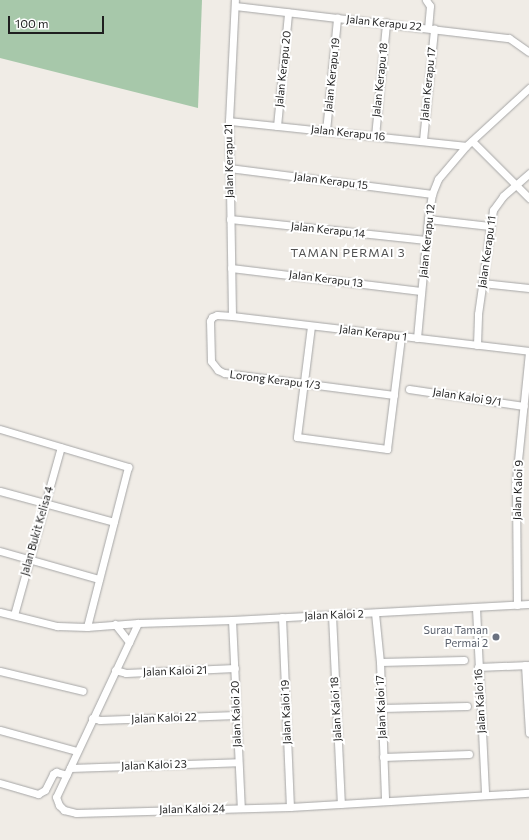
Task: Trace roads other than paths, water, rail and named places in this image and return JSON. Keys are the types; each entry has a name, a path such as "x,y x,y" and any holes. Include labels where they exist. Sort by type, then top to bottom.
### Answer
{"street":[{"name":"Jalan Kerapu 17","path":"423,140 431,28 430,6 426,0"},
{"name":"Jalan Kerapu 22","path":"235,3 288,13 509,38 529,52"},
{"name":"Jalan Kerapu 21","path":"232,316 229,121 235,3"},
{"name":"Jalan Kerapu 20","path":"277,126 288,13"},
{"name":"Jalan Kerapu 19","path":"326,131 337,18"},
{"name":"Jalan Kerapu 18","path":"375,136 386,23"},
{"name":"Jalan Kerapu 12","path":"417,338 428,219 432,194 442,174 466,146 529,88"},
{"name":"Jalan Kerapu 16","path":"229,121 423,140 466,146"},
{"path":"472,141 529,198"},
{"name":"Jalan Kerapu 15","path":"229,168 432,194"},
{"name":"Jalan Kerapu 11","path":"477,345 482,283 493,210 503,196 529,174"},
{"path":"428,219 490,226"},
{"name":"Jalan Kerapu 14","path":"230,220 426,240"},
{"name":"Jalan Kerapu 13","path":"231,268 421,291"},
{"path":"482,283 529,288"},
{"name":"Jalan Kerapu 1","path":"217,315 529,352"},
{"name":"Lorong Kerapu 1/3","path":"217,315 212,317 210,321 211,361 218,370 224,373 394,395"},
{"path":"311,326 297,437 387,449 401,336"},
{"name":"Jalan Kaloi 9","path":"517,605 516,480 529,352"},
{"name":"Jalan Kaloi 9/1","path":"409,388 524,406"},
{"path":"0,429 128,466 87,627"},
{"name":"Jalan Bukit Kelisa 4","path":"14,615 61,447"},
{"path":"0,491 114,522"},
{"path":"0,552 99,579"},
{"name":"Jalan Kaloi 2","path":"0,612 57,626 87,627 138,622 232,620 529,604"},
{"name":"Jalan Kaloi 16","path":"476,608 485,795"},
{"name":"Jalan Kaloi 17","path":"375,613 380,662 385,801"},
{"name":"Jalan Kaloi 18","path":"332,615 341,804"},
{"name":"Jalan Kaloi 19","path":"282,617 290,807"},
{"name":"Jalan Kaloi 20","path":"232,620 241,808"},
{"name":"Jalan Kaloi 24","path":"138,622 56,797 59,805 64,810 76,813 290,807 529,793"},
{"path":"116,624 129,642"},
{"path":"380,662 464,660"},
{"path":"478,667 527,665 529,733"},
{"name":"Jalan Kaloi 21","path":"115,670 126,673 235,668"},
{"path":"0,671 83,691"},
{"path":"382,708 467,706"},
{"name":"Jalan Kaloi 22","path":"92,718 100,720 236,715"},
{"path":"0,730 77,751"},
{"path":"383,757 469,754"},
{"name":"Jalan Kaloi 23","path":"70,768 238,762"},
{"path":"0,783 38,794 45,790 53,774 56,772 67,775"}],"place":[{"name":"Surau Taman Permai 2","path":"496,637"}],"district":[{"name":"TAMAN PERMAI 3","path":"348,253"}]}
